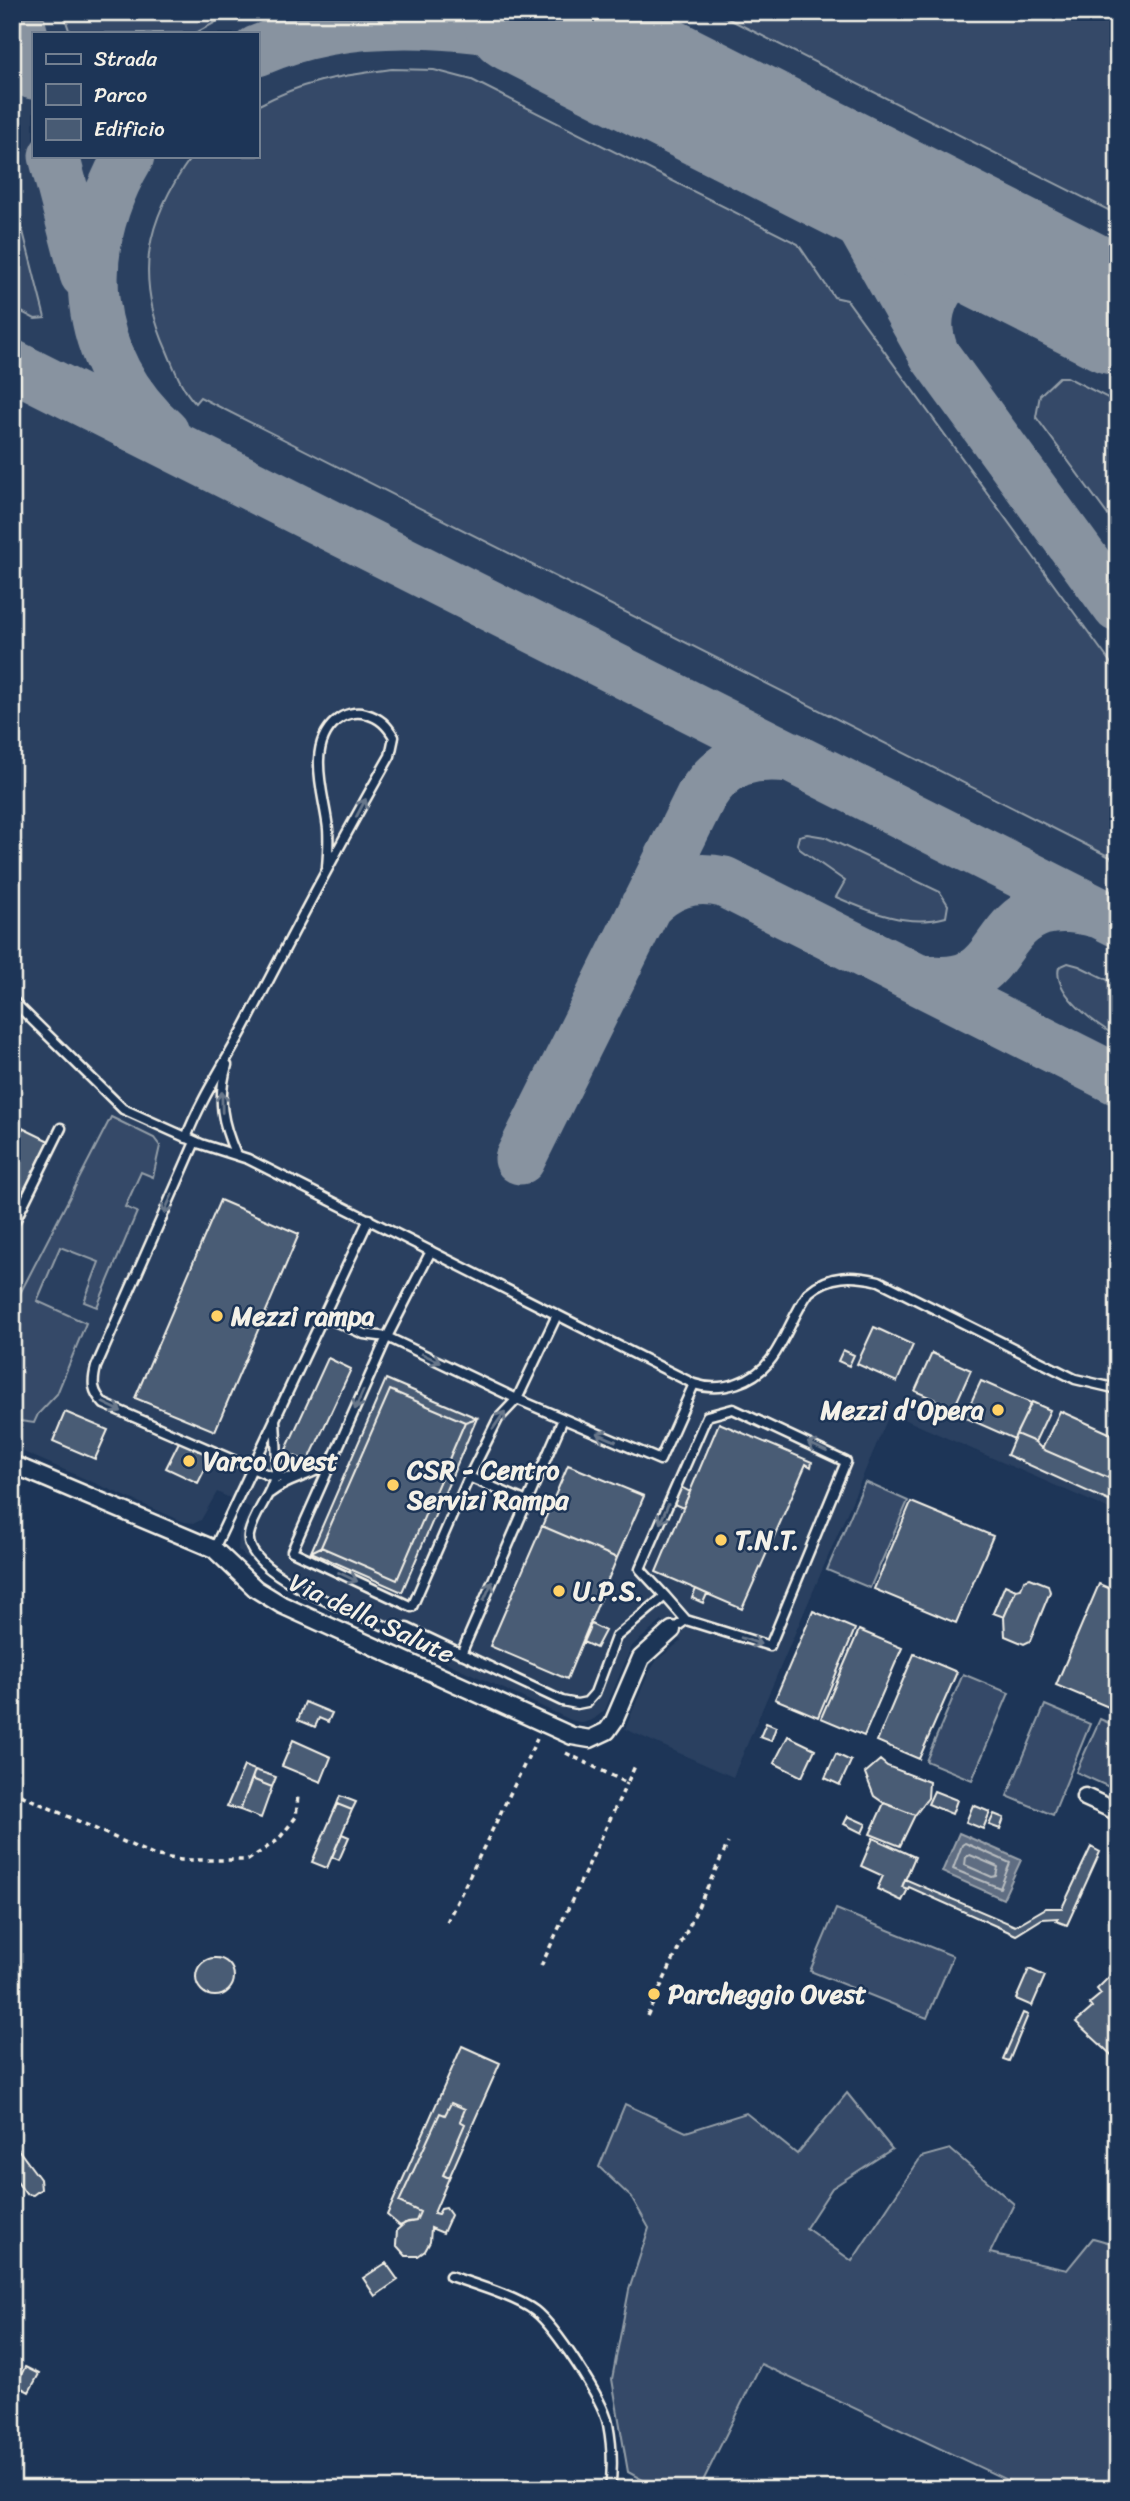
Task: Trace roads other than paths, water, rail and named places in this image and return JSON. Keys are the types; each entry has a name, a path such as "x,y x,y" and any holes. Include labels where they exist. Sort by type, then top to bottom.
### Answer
{"street":[{"name":"Via della Salute","path":"13,1465 214,1549 256,1589 282,1605 572,1736 590,1739 607,1731 614,1721 641,1658 672,1630"},
{"path":"1085,1797 1118,1812"}],"lane":[{"path":"295,1477 275,1476 251,1467 104,1404 95,1394 93,1381 96,1367 191,1140 196,1112 233,1049 327,867 390,757 394,737 378,719 363,713 352,713 339,719 330,727 323,742 319,760 321,793 328,829 327,867"},
{"path":"12,1000 123,1109 191,1140 236,1155 369,1219 694,1384 709,1389 729,1387 758,1372 771,1359 809,1292 828,1280 851,1276 879,1282 1075,1380 1118,1389"},
{"path":"233,1049 222,1090 222,1116 236,1155"},
{"path":"12,1227 61,1128"},
{"path":"214,1549 369,1219"},
{"path":"431,1251 387,1338 292,1551 412,1607 469,1477 498,1419 517,1399 557,1315"},
{"path":"323,1316 364,1334 387,1338 517,1399 660,1460 694,1384"},
{"path":"733,1409 846,1462 769,1647 686,1620 640,1569 706,1416 733,1409"},
{"path":"275,1417 275,1476 251,1528 248,1543 256,1556 281,1579 390,1628 407,1628 562,1701 577,1704 587,1702 595,1693 616,1637 665,1596"},
{"path":"461,1654 563,1419"},
{"path":"266,1496 278,1486 295,1477 319,1470 331,1461"},
{"path":"469,1477 527,1502"},
{"path":"672,1630 686,1620"},
{"path":"450,2276 494,2291 535,2311 564,2345 594,2391 608,2422 613,2469 610,2489"}],"water":[{"path":"959,1833 1021,1860 1003,1899 942,1872"}],"place":[{"name":"Mezzi rampa","path":"217,1316"},
{"name":"Mezzi d'Opera","path":"998,1410"},
{"name":"Varco Ovest","path":"189,1461"},
{"name":"CSR - Centro Servizi Rampa","path":"393,1485"},
{"name":"T.N.T.","path":"721,1540"},
{"name":"U.P.S.","path":"559,1591"},
{"name":"Parcheggio Ovest","path":"654,1994"}]}
